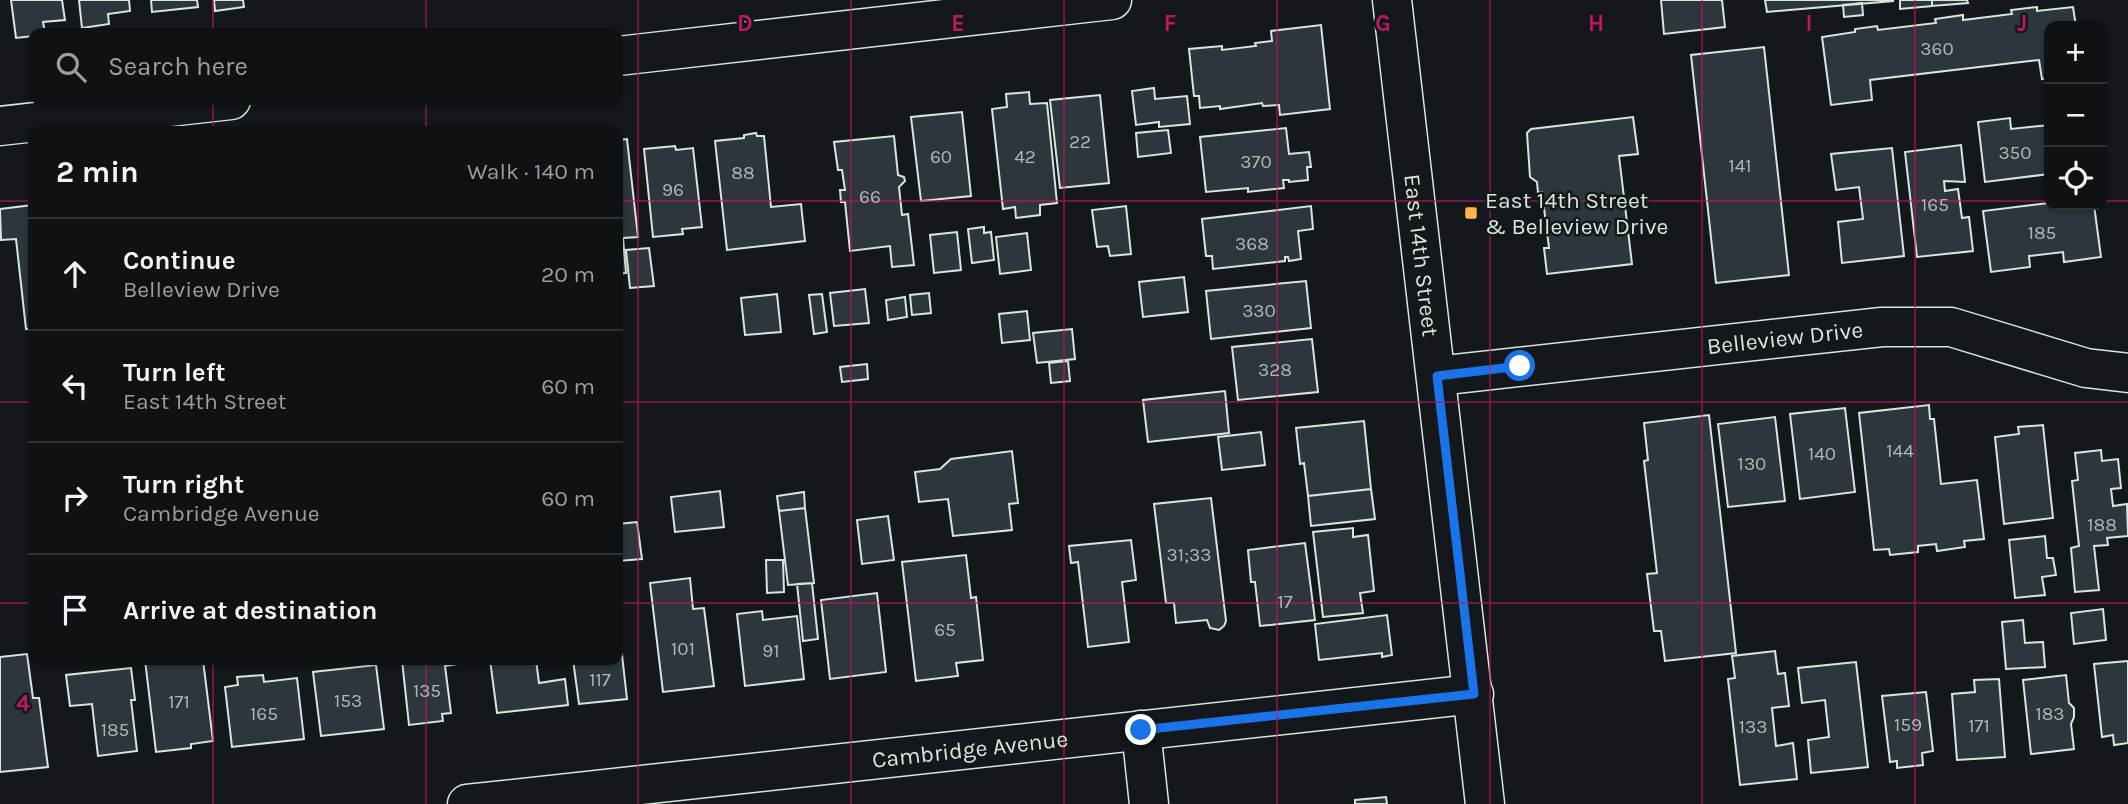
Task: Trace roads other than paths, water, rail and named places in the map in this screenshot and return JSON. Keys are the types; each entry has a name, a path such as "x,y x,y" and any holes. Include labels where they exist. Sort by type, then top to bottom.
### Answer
{"street":[{"path":"623,55 1112,0"},
{"name":"East 14th Street","path":"1392,0 1485,804"},
{"path":"0,126 187,105"},
{"name":"Belleview Drive","path":"1437,376 1882,327 1951,327 2086,368 2128,373"},
{"name":"Cambridge Avenue","path":"467,804 1474,694"},
{"path":"1141,730 1149,804"}],"place":[{"name":"East 14th Street & Belleview Drive","path":"1471,213"}]}
